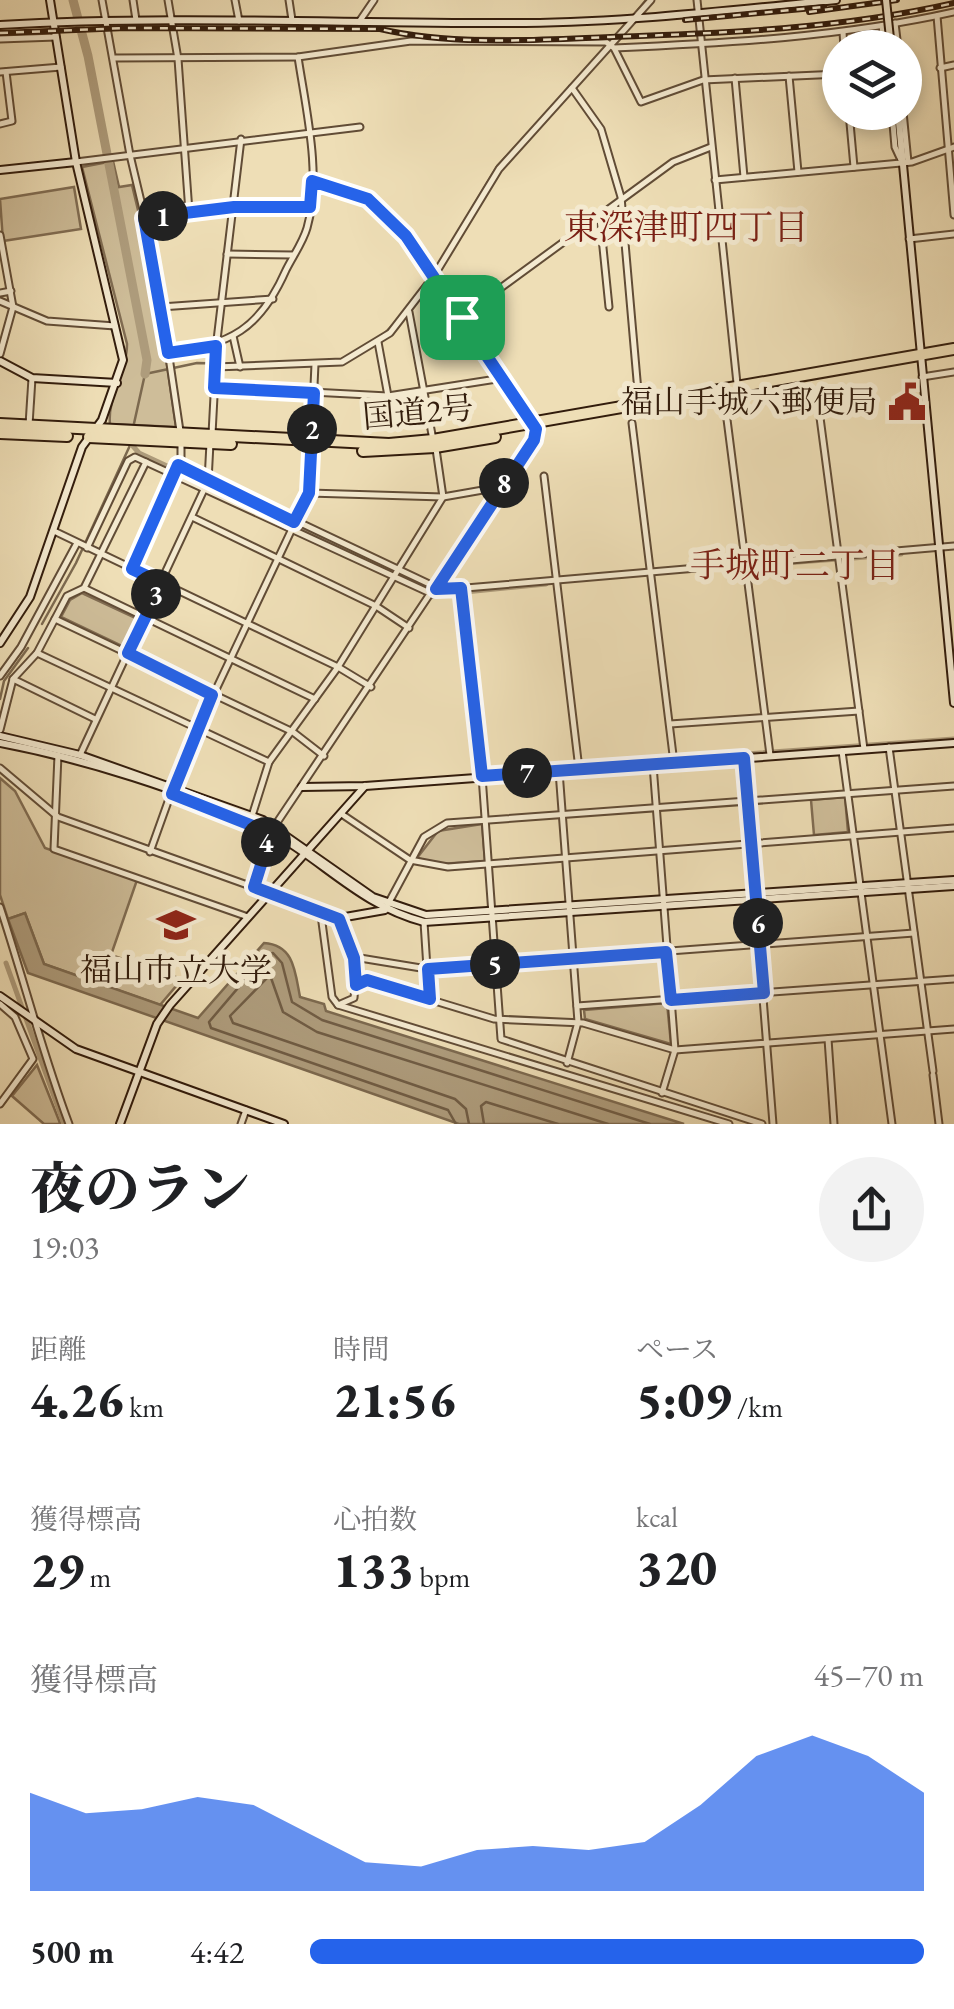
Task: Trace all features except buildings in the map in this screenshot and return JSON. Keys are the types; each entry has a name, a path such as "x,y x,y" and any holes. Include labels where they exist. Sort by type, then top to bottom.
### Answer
{"highway":[{"name":"国道2号","path":"535,426 640,404 954,352"},
{"name":"国道2号","path":"0,433 122,434 386,451 724,396 738,390"},
{"name":"国道2号","path":"0,424 93,433"}],"street":[{"path":"0,643 30,597 82,447 117,383 123,360 76,162 50,0"},
{"path":"102,0 162,306 181,438 177,468 132,569"},
{"path":"133,0 136,20"},
{"path":"168,0 178,59 189,212"},
{"path":"235,0 240,21"},
{"path":"289,0 292,20"},
{"path":"359,22 374,0"},
{"path":"215,367 342,362 378,342 408,312 434,276 499,170 650,0"},
{"path":"697,0 738,390"},
{"path":"0,25 106,20 634,19 836,0"},
{"path":"886,0 889,30"},
{"path":"854,30 954,12"},
{"path":"936,16 951,148 954,215"},
{"path":"894,30 895,23"},
{"path":"882,25 884,30"},
{"path":"115,58 165,54 178,59 298,57 411,41 613,46 700,44 822,34"},
{"path":"0,39 56,37"},
{"path":"613,46 641,102 703,80 822,75"},
{"path":"168,353 216,346 233,336 273,299 306,232 312,181 298,57"},
{"path":"940,68 954,65"},
{"path":"0,124 12,121 3,72 61,67"},
{"path":"788,76 798,172"},
{"path":"735,78 744,177"},
{"path":"572,88 601,129 621,201 640,404"},
{"path":"0,170 360,127"},
{"path":"851,130 854,167"},
{"path":"901,130 954,702"},
{"path":"80,755 207,484 216,346 241,139"},
{"path":"462,317 672,162 711,147"},
{"path":"715,180 905,162 951,148"},
{"path":"254,887 272,830 534,440 535,426 406,236 368,199 312,181"},
{"path":"144,218 234,207 310,207"},
{"path":"600,218 609,307"},
{"path":"0,234 14,307 0,354"},
{"path":"909,239 954,234"},
{"path":"228,254 292,255"},
{"path":"0,293 11,291"},
{"path":"162,306 273,299"},
{"path":"0,301 47,322 118,326"},
{"path":"252,816 269,762 338,667 442,497 408,312"},
{"path":"233,336 240,368"},
{"path":"378,342 388,396"},
{"path":"0,362 32,378 117,383"},
{"path":"150,852 212,695 309,493 316,364"},
{"path":"921,377 954,372"},
{"path":"29,426 32,378"},
{"path":"214,388 388,396 503,378"},
{"path":"817,395 864,749"},
{"path":"724,396 770,756"},
{"path":"632,423 674,763"},
{"path":"0,676 21,648 128,461 136,458 177,468 434,591 954,546"},
{"path":"0,736 13,679 37,653 67,596 84,588 146,462"},
{"path":"544,476 579,769"},
{"path":"309,493 442,497 500,487"},
{"path":"192,516 376,606 410,628"},
{"path":"54,531 338,667 371,687"},
{"path":"84,588 316,699"},
{"path":"461,588 482,776 502,1042 762,1124"},
{"path":"55,619 293,732 324,756"},
{"path":"37,653 269,762"},
{"path":"13,679 94,719"},
{"path":"670,724 860,711"},
{"path":"0,736 80,755 272,830"},
{"path":"0,736 252,816 387,907 424,922 954,883"},
{"path":"302,787 364,786 954,743"},
{"path":"889,748 940,1124"},
{"path":"842,751 892,1124"},
{"path":"58,755 54,849 248,918"},
{"path":"744,758 772,1124"},
{"path":"653,765 675,1050 662,1093"},
{"path":"0,768 58,817 321,914 339,919 387,907 435,916 492,916"},
{"path":"560,771 578,1006 578,1022 567,1063"},
{"path":"120,1124 157,1024 170,1005 364,786"},
{"path":"387,907 424,838 440,826 656,806 954,786"},
{"path":"342,815 410,860 448,866 954,828"},
{"path":"0,907 69,1124"},
{"path":"321,914 332,997 338,1005 728,1124"},
{"path":"338,1005 354,998 356,985 354,958 339,919"},
{"path":"424,922 430,999"},
{"path":"354,958 428,969 914,933"},
{"path":"356,985 367,980 499,1020 578,1022 675,1050 954,1030"},
{"path":"578,1006 954,980"},
{"path":"0,996 76,1049 284,1124"},
{"path":"0,1004 15,1017 33,1065 0,1104"},
{"path":"828,1039 834,1124"},
{"path":"240,1124 246,1110"}],"shaded area":[{"path":"113,161 119,187 132,185 155,281 176,427 110,424 111,404 127,344 82,167"},
{"path":"74,187 81,229 3,241 0,199"},
{"path":"82,593 140,620 126,648 61,617 70,600"},
{"path":"0,778 15,791 45,848 137,880 111,955 182,979 160,1005 44,964 25,913 8,919 0,895"},
{"path":"845,797 848,832 814,835 811,800"},
{"path":"482,824 485,861 440,864 417,858 438,831"},
{"path":"667,1003 671,1044 585,1019 584,1010"},
{"path":"37,1065 58,1124 44,1124 12,1096"}],"water":[{"path":"25,913 44,964 198,1018 264,943 274,945 291,961 300,997 324,1004 326,1011 684,1124 459,1124 28,973 8,919"}],"waterway":[{"path":"73,0 88,56 147,360 145,374"},
{"path":"634,15 646,0"},
{"path":"585,70 606,46"},
{"path":"459,230 498,165 533,128"},
{"path":"385,333 397,321"},
{"path":"133,428 145,374 197,363 240,364"},
{"path":"42,624 76,563 132,441"},
{"path":"132,445 139,453 432,589"},
{"path":"842,559 901,554"},
{"path":"760,565 838,559"},
{"path":"546,584 465,592 487,771 672,760"},
{"path":"443,593 457,592"},
{"path":"0,699 4,681 28,648"},
{"path":"677,759 954,739"},
{"path":"6,963 64,1124"}],"railway":[{"path":"809,12 897,0"},
{"path":"0,33 126,28 380,29 466,40 553,39 783,28 868,19 954,3"},
{"path":"685,20 824,7"}],"place":[{"name":"福山手城六郵便局","path":"907,402"},
{"name":"福山市立大学","path":"176,925"}],"district":[{"name":"東深津町四丁目","path":"686,227"},
{"name":"手城町二丁目","path":"795,565"}],"route":[{"path":"312,181 360,194 406,236 462,317 536,429 534,440 436,589 461,588 482,776 744,758 764,993 671,1000 666,952 428,969 430,999 367,980 356,985 351,960 354,958 339,919 254,887 271,833 172,794 212,695 128,653 162,583 132,569 178,465 294,522 309,493 314,393 214,388 216,346 168,353 154,256 144,218 234,207 310,207 312,181"}]}
